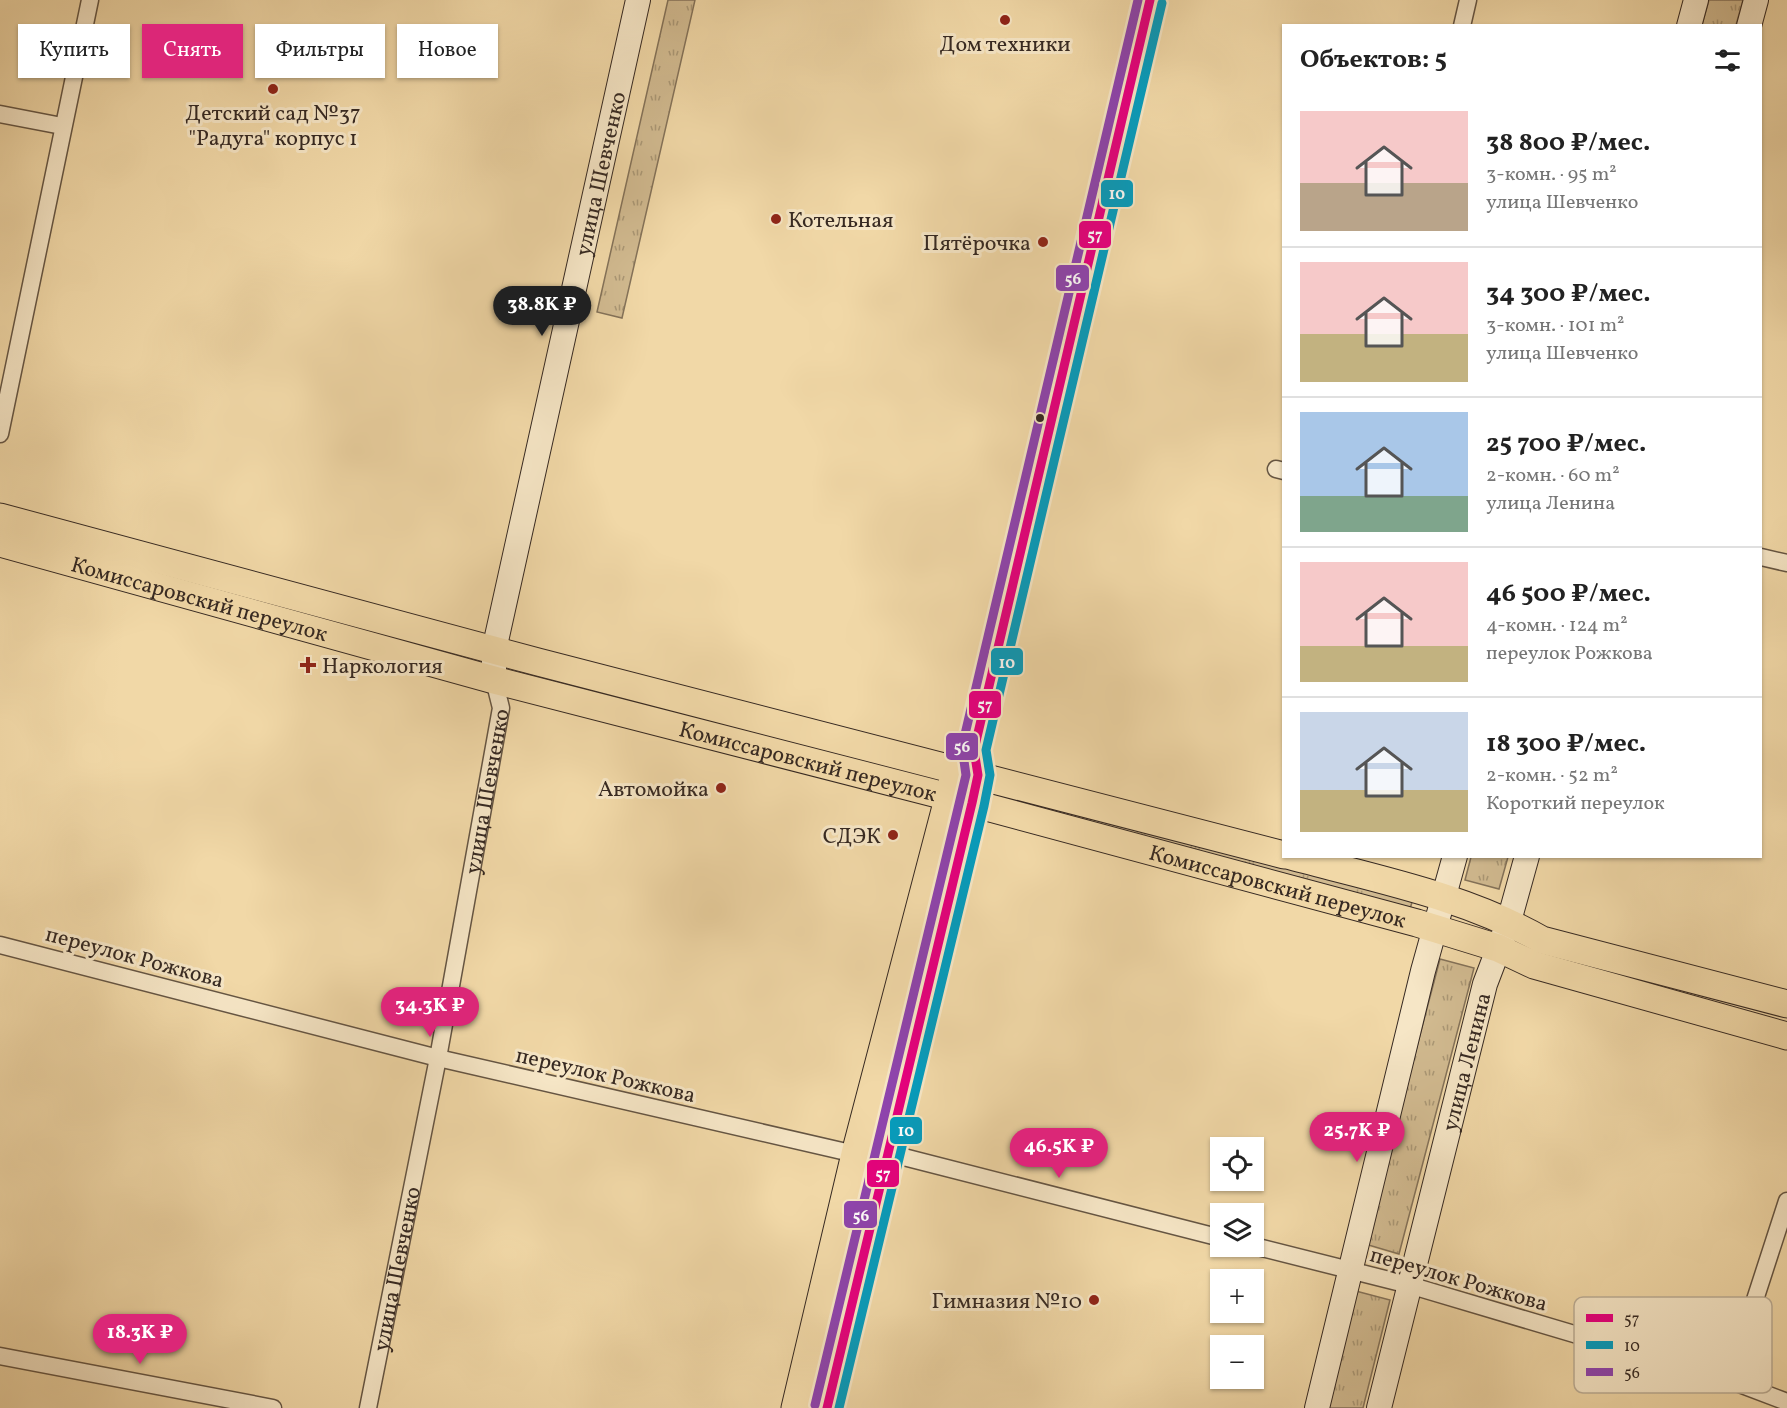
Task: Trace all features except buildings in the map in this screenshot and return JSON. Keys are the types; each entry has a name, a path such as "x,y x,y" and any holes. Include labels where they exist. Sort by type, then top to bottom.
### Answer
{"main road":[{"name":"улица Шевченко","path":"494,680 495,650 638,0"},
{"path":"795,1408 855,1154 969,765 1150,0"},
{"path":"1690,24 1696,0"},
{"path":"1750,24 1756,0"},
{"name":"Комиссаровский переулок","path":"0,517 495,650 969,765 1282,854"},
{"name":"Комиссаровский переулок","path":"0,543 494,680 960,800 1435,929 1498,948 1534,965 1785,1028"},
{"path":"827,1408 888,1153 960,800"},
{"name":"Комиссаровский переулок","path":"1298,858 1443,898 1509,921 1542,940 1787,1005"},
{"path":"1317,1408 1454,858"},
{"name":"улица Ленина","path":"1379,1408 1485,984 1509,921 1526,858"}],"street":[{"path":"0,434 62,126 90,0"},
{"path":"1462,24 1468,0"},
{"path":"0,114 62,126"},
{"path":"1762,557 1787,563"},
{"name":"улица Шевченко","path":"368,1408 438,1058 501,708 494,680"},
{"name":"переулок Рожкова","path":"0,945 438,1058 855,1154"},
{"path":"888,1153 1210,1235"},
{"path":"1756,1297 1787,1201"},
{"name":"переулок Рожкова","path":"1264,1249 1409,1285 1574,1334"},
{"path":"0,1356 273,1408"},
{"name":"переулок Рожкова","path":"1763,1393 1787,1402"}],"green space":[{"path":"668,0 695,0 622,318 597,312"},
{"path":"1709,0 1743,0 1736,24 1702,24"},
{"path":"1005,791 1413,899 1410,909 1003,800"},
{"path":"1471,858 1508,858 1499,889 1465,880"},
{"path":"1440,959 1474,968 1399,1254 1365,1244"},
{"path":"1352,1290 1390,1300 1363,1408 1323,1408"}],"transit line":[{"name":"56","path":"815,1405 966,775 962,747 1138,0"},
{"name":"57","path":"827,1408 972,803 978,775 974,750 1150,0"},
{"name":"10","path":"839,1408 984,806 990,775 986,750 1162,3"}],"place":[{"name":"Дом техники","path":"1005,20"},
{"name":"Детский сад №37 \"Радуга\" корпус 1","path":"273,89"},
{"name":"Котельная","path":"776,219"},
{"name":"Пятёрочка","path":"1043,242"},
{"name":"Наркология","path":"308,665"},
{"name":"Автомойка","path":"721,788"},
{"name":"СДЭК","path":"893,835"},
{"name":"Гимназия №10","path":"1094,1300"}]}
